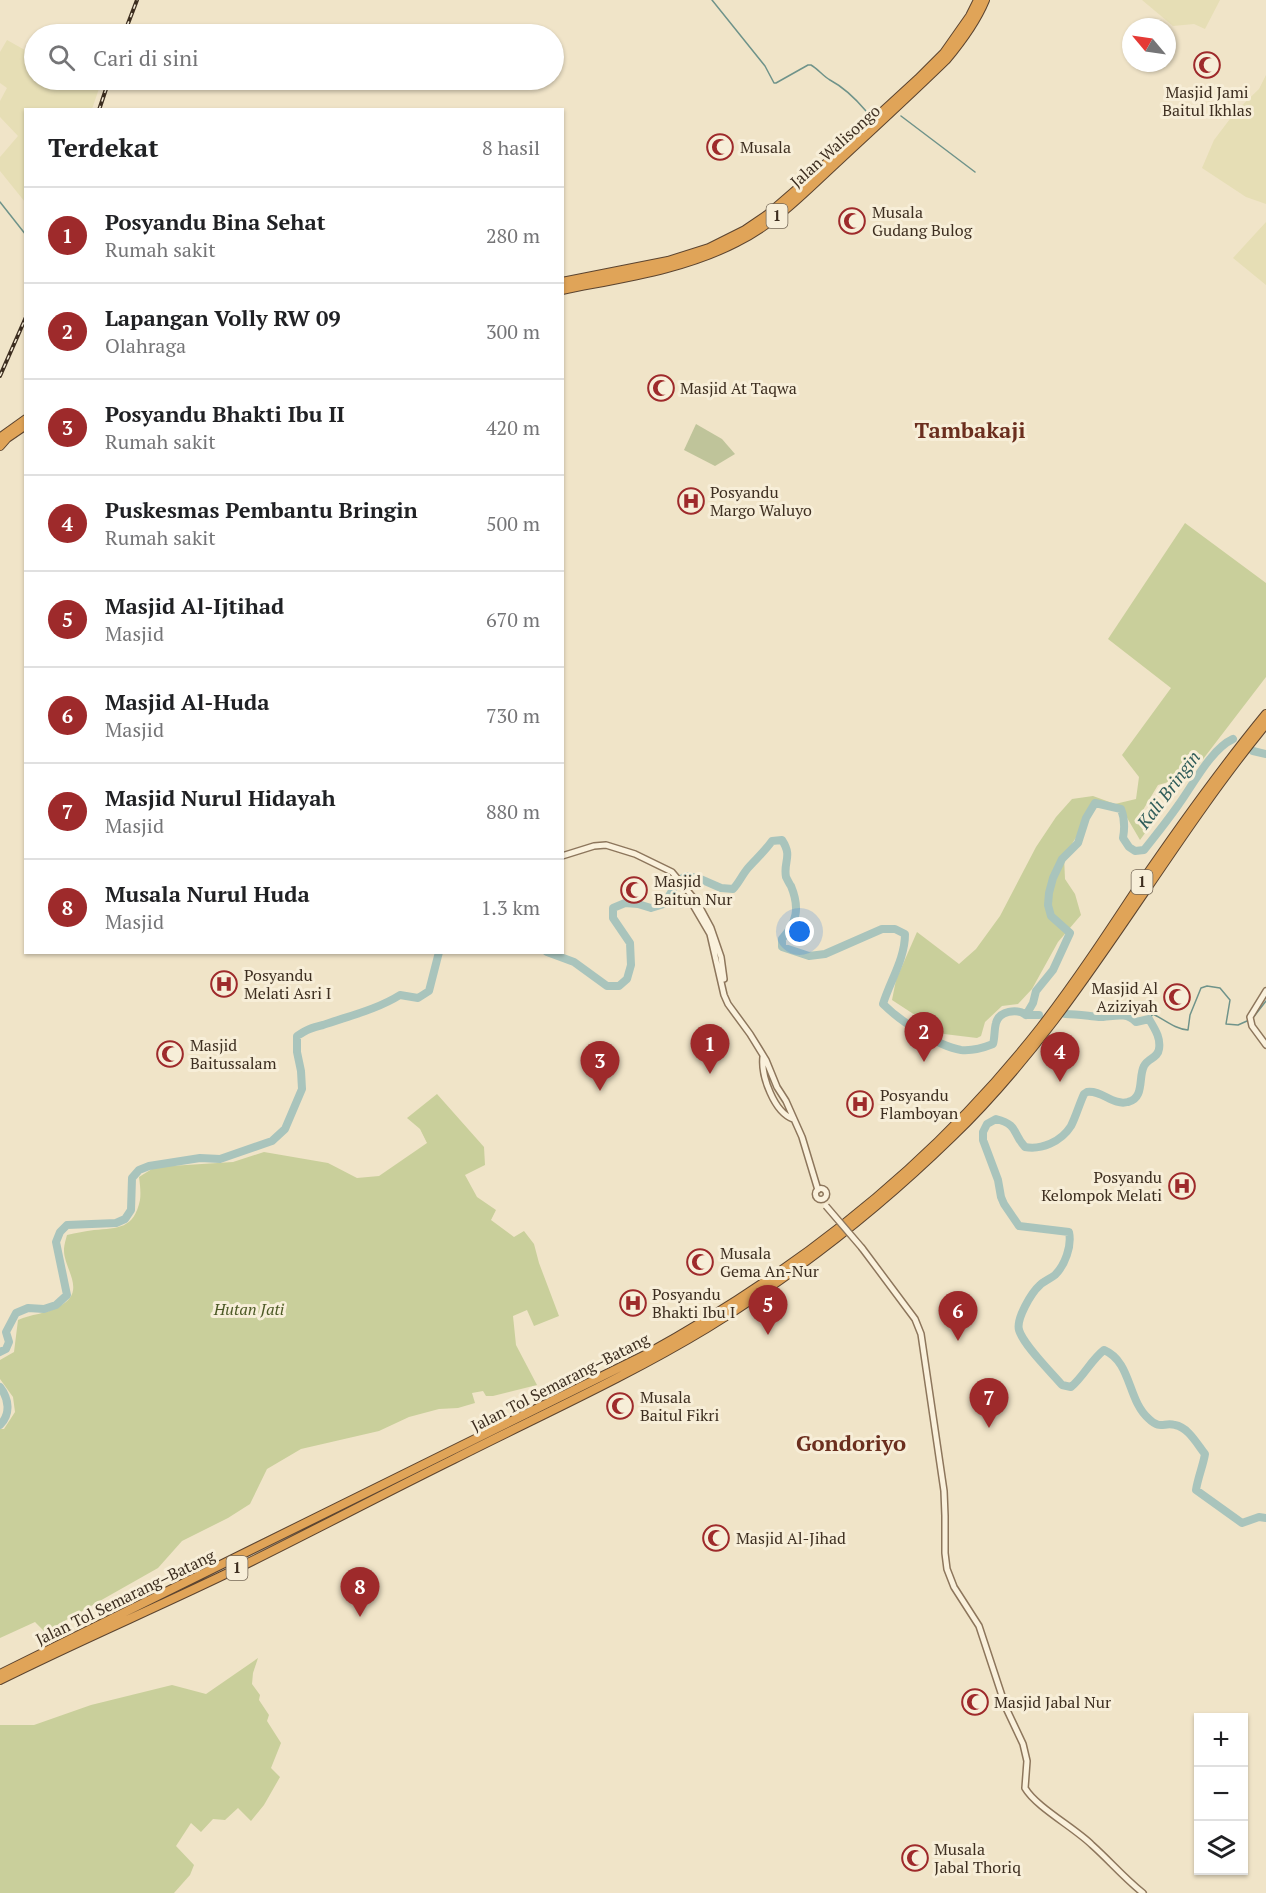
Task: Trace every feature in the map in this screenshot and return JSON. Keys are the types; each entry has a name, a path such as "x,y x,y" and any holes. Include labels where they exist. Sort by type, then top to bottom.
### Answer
{"highway":[{"name":"Jalan Walisongo","path":"564,282 675,259 709,248 745,230 767,215 819,171 944,53 970,16 978,0"},
{"name":"Jalan Walisongo","path":"564,290 687,263 711,255 750,235 779,215 946,60 976,20 985,0"},
{"path":"0,439 24,420"},
{"path":"0,446 24,426"},
{"name":"Jalan Tol Semarang–Batang","path":"0,1680 237,1568 596,1388 704,1330 780,1280 869,1212 959,1130 1005,1080 1045,1028 1266,714"},
{"name":"Jalan Tol Semarang–Batang","path":"1248,740 1266,724"},
{"name":"Jalan Tol Semarang–Batang","path":"0,1674 591,1383 700,1324 816,1245 907,1171 979,1100 1045,1028"}],"street":[{"path":"564,855 594,846 606,845 635,854 672,872 697,902 714,935 722,966 726,998 766,1060 786,1101 802,1137 818,1190 823,1189 826,1192 825,1198 822,1199 915,1319 921,1334 944,1491 947,1569 954,1587 979,1626 1011,1719 1027,1755 1024,1785 1027,1792 1093,1845 1121,1875 1143,1893"},
{"path":"1266,991 1250,1020 1266,1045"},
{"path":"763,1058 771,1096 788,1117 793,1119"}],"shaded area":[{"path":"1142,0 1220,0 1205,29 1194,24 1176,26 1176,18 1163,18"},
{"path":"7,40 24,50 24,90 99,90 92,108 24,108 24,201 0,171 0,157 18,136 0,117 0,101 7,88 0,83 0,52"},
{"path":"1266,75 1266,204 1246,197 1202,168 1214,140 1236,111 1259,89"},
{"path":"1266,222 1266,285 1233,258"}],"green space":[{"path":"696,424 722,439 735,454 715,466 684,450"},
{"path":"1185,523 1266,583 1266,677 1197,767 1186,777 1158,785 1143,810 1151,825 1140,840 1126,816 1113,809 1093,807 1064,856 1065,879 1075,894 1081,915 1058,942 1032,989 1018,1004 1002,1006 985,1022 981,1036 977,1038 944,1034 892,1000 896,980 917,932 959,964 976,949 1000,916 1036,847 1056,817 1072,799 1093,796 1115,804 1136,799 1139,777 1122,755 1171,688 1108,639"},
{"name":"Hutan Jati","path":"437,1094 484,1147 485,1165 465,1175 477,1197 496,1210 491,1220 514,1237 524,1231 534,1244 559,1316 534,1326 527,1310 513,1316 516,1345 537,1385 493,1396 486,1396 483,1391 472,1393 475,1403 458,1408 439,1409 409,1417 379,1431 301,1449 267,1469 250,1504 182,1541 158,1568 45,1632 35,1622 0,1638 0,1429 4,1429 15,1412 13,1397 0,1379 0,1360 14,1352 18,1320 53,1309 67,1301 72,1294 72,1280 64,1249 67,1235 118,1227 129,1222 134,1217 140,1200 139,1177 155,1167 233,1162 264,1152 328,1163 357,1178 379,1176 427,1143 420,1129 407,1118"},
{"path":"258,1658 252,1684 269,1715 267,1721 281,1743 271,1768 280,1777 264,1805 251,1821 238,1808 225,1820 213,1819 201,1832 191,1823 176,1846 194,1865 190,1875 174,1893 0,1893 0,1725 34,1725 91,1705 172,1685 206,1694"}],"waterway":[{"path":"712,0 765,66 774,83 811,65 845,90 866,111 873,113"},
{"path":"901,116 975,172"},
{"path":"0,202 24,232"},
{"name":"Kali Bringin","path":"552,954 574,962 607,986 619,986 627,979 631,965 630,943 613,918 613,908 625,903 651,908 664,904 678,881 686,876 698,878 721,888 733,889 772,841 782,840 787,851 786,877 796,901 794,921 782,939 782,947 809,956 825,954 882,929 895,929 905,934 904,943 900,961 883,1004 908,1025 951,1048 973,1050 985,1047 993,1044 996,1023 1004,1013 1013,1011 1026,1015 1033,1003 1036,991 1053,970 1070,933 1051,916 1048,905 1049,893 1062,859 1078,843 1086,818 1095,803 1121,809 1124,823 1123,838 1135,851 1144,850 1171,816 1210,759 1233,739"},
{"name":"Kali Bringin","path":"1253,751 1266,754"},
{"name":"Kali Bringin","path":"0,1352 6,1349 9,1342 6,1332 16,1313 28,1308 44,1309 56,1305 67,1295 56,1242 60,1232 67,1225 116,1223 125,1219 131,1210 132,1178 139,1170 149,1166 200,1158 220,1159 272,1141 285,1129 302,1089 297,1036 312,1028 373,1008 400,995 418,998 429,991 438,954"},
{"path":"1149,1019 1153,1014 1174,1026 1188,1030 1190,1015 1201,988 1207,986 1220,988 1230,1000 1226,1024 1238,1025 1247,1021"},
{"path":"1252,1019 1266,1001"},
{"path":"1065,1014 1099,1017 1119,1015 1136,1022 1149,1019 1158,1037 1159,1049 1157,1054 1144,1066 1139,1092 1133,1100 1117,1102 1098,1093 1087,1092 1067,1132 1050,1144 1025,1147 1012,1127 996,1119 987,1124 983,1132 983,1140 998,1180 1001,1197 1019,1226 1069,1232 1069,1249 1065,1261 1059,1271 1032,1294 1022,1313 1019,1330 1032,1351 1062,1385 1071,1387 1104,1350 1113,1356 1120,1363 1137,1402 1149,1419 1156,1424 1180,1426 1192,1436 1205,1454 1196,1490 1242,1523 1259,1517 1266,1518"},
{"path":"1026,1015 1039,1015"},
{"name":"Kali Bringin","path":"0,1387 8,1406 4,1421 0,1425"}],"railway":[{"path":"128,24 137,0"},
{"path":"100,108 106,90"},
{"path":"0,376 24,322"}],"place":[{"name":"Masjid Jami Baitul Ikhlas","path":"1207,65"},
{"name":"Musala","path":"720,147"},
{"name":"Musala Gudang Bulog","path":"852,221"},
{"name":"Masjid At Taqwa","path":"661,388"},
{"name":"Posyandu Margo Waluyo","path":"691,501"},
{"name":"Masjid Baitun Nur","path":"634,890"},
{"name":"Posyandu Melati Asri I","path":"224,984"},
{"name":"Masjid Al Aziziyah","path":"1177,997"},
{"name":"Masjid Baitussalam","path":"170,1054"},
{"name":"Lapangan Volly RW 09","path":"924,1062"},
{"name":"Posyandu Bina Sehat","path":"710,1074"},
{"name":"Puskesmas Pembantu Bringin","path":"1060,1082"},
{"name":"Posyandu Bhakti Ibu II","path":"600,1091"},
{"name":"Posyandu Flamboyan","path":"860,1104"},
{"name":"Posyandu Kelompok Melati","path":"1182,1186"},
{"name":"Musala Gema An-Nur","path":"700,1262"},
{"name":"Posyandu Bhakti Ibu I","path":"633,1303"},
{"name":"Masjid Al-Ijtihad","path":"768,1335"},
{"name":"Masjid Al-Huda","path":"958,1341"},
{"name":"Musala Baitul Fikri","path":"620,1406"},
{"name":"Masjid Nurul Hidayah","path":"989,1428"},
{"name":"Masjid Al-Jihad","path":"716,1538"},
{"name":"Musala Nurul Huda","path":"360,1617"},
{"name":"Masjid Jabal Nur","path":"975,1702"},
{"name":"Musala Jabal Thoriq","path":"915,1858"}],"district":[{"name":"Tambakaji","path":"970,430"},
{"name":"Gondoriyo","path":"851,1443"}]}
